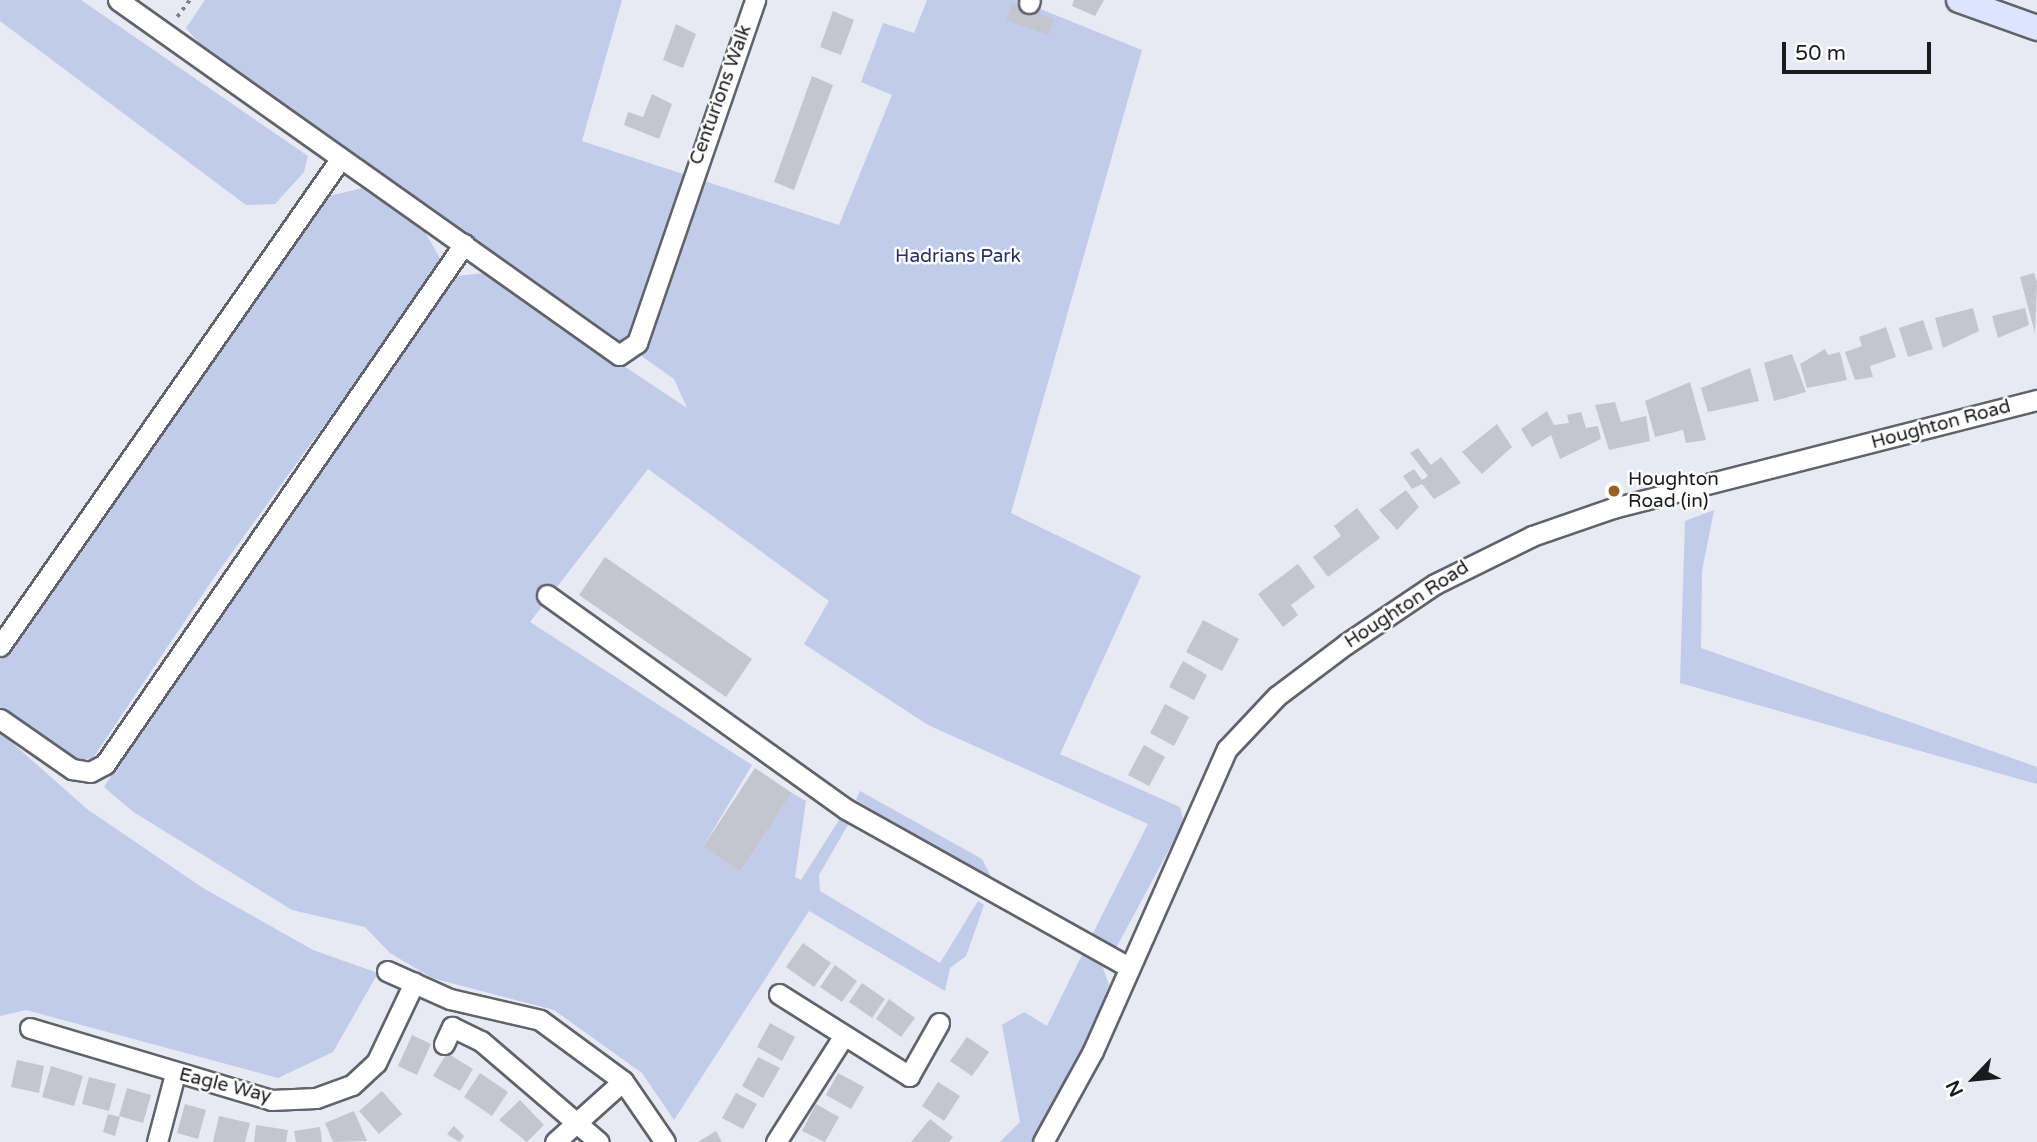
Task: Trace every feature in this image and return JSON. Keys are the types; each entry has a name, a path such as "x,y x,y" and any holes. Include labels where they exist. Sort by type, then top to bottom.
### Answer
{"main road":[{"path":"1958,0 2037,28"}],"street":[{"path":"0,719 72,769 90,772 105,764 464,244 118,0"},
{"name":"Centurions Walk","path":"464,244 619,355 637,343 687,190 755,0"},
{"path":"0,646 341,158"},
{"name":"Houghton Road","path":"1043,1142 1093,1051 1235,739 1277,695 1435,584 1532,536 1614,508 2037,400"},
{"path":"547,595 846,809 1129,967"},
{"path":"387,971 450,999 540,1020 623,1081 665,1142"},
{"name":"Eagle Way","path":"30,1028 144,1065 271,1100 316,1098 352,1084 376,1063 414,984"},
{"path":"779,994 843,1037 909,1076 939,1023"},
{"path":"444,1044 452,1027 481,1041 579,1121 599,1142"},
{"path":"776,1142 843,1037"},
{"path":"157,1142 175,1074"},
{"path":"555,1142 623,1081"}],"green space":[{"path":"0,0 81,0 308,156 304,172 275,204 246,205 0,21"},
{"name":"Hadrians Park","path":"205,0 622,0 582,141 839,225 892,95 861,82 883,23 914,33 927,0 1018,0 1142,50 1011,513 1141,576 1060,754 1180,807 1184,822 1116,948 1089,941 1148,824 928,725 804,644 829,601 648,469 530,622 752,765 703,847 740,872 792,793 806,801 795,877 801,880 839,820 849,823 819,875 820,891 940,963 978,901 984,905 966,956 950,968 945,991 809,911 674,1120 642,1073 554,1010 432,978 390,953 365,927 292,910 132,811 104,787 204,631 457,276 484,273 687,408 674,379 199,43 186,28"},
{"path":"363,188 425,232 442,262 213,579 93,758 68,761 0,713 0,660 316,210 329,196"},
{"path":"1714,510 1702,571 1701,648 2037,767 2037,784 1680,683 1685,521"},
{"path":"0,732 87,809 203,888 313,950 378,973 333,1052 278,1078 26,1010 0,1016"},
{"path":"860,791 982,859 996,886 856,800"},
{"path":"1082,955 1102,965 1109,985 1070,1088 1031,1142 1000,1142 1020,1122 1002,1025 1024,1012 1047,1026"}],"building":[{"path":"1074,0 1104,0 1095,16 1072,6"},
{"path":"1012,3 1054,19 1048,35 1006,20"},
{"path":"833,11 854,20 841,55 820,47"},
{"path":"676,24 696,34 683,68 663,60"},
{"path":"812,76 833,85 794,190 774,182"},
{"path":"652,94 672,104 659,139 624,125 628,112 643,117"},
{"path":"2034,273 2037,282 2035,333 2020,277"},
{"path":"1973,308 1979,331 1943,348 1935,318"},
{"path":"2025,308 2029,325 1998,338 1992,316"},
{"path":"1923,320 1933,349 1908,357 1899,328"},
{"path":"1886,327 1896,357 1870,366 1873,377 1855,380 1845,352 1862,346 1859,337"},
{"path":"1825,349 1828,355 1840,352 1847,380 1807,388 1800,364"},
{"path":"1792,354 1806,392 1774,401 1764,363"},
{"path":"1750,368 1759,401 1708,412 1701,388"},
{"path":"1690,382 1706,440 1686,443 1683,430 1655,437 1645,401"},
{"path":"1615,402 1621,422 1646,416 1650,441 1609,450 1595,405"},
{"path":"1547,411 1554,425 1569,423 1567,415 1581,412 1586,428 1598,426 1601,439 1560,459 1551,435 1532,447 1521,429"},
{"path":"1497,424 1512,447 1482,474 1462,452"},
{"path":"1418,448 1431,465 1441,457 1461,483 1434,499 1422,484 1412,489 1403,476 1414,469 1422,480 1428,476 1410,453"},
{"path":"1406,490 1419,507 1397,530 1379,510"},
{"path":"1357,508 1380,538 1328,577 1313,557 1341,536 1334,526"},
{"path":"605,557 752,659 726,697 579,595"},
{"path":"1298,564 1315,587 1291,605 1298,615 1283,627 1258,594"},
{"path":"1203,620 1239,639 1222,671 1186,652"},
{"path":"1183,661 1207,675 1194,700 1169,687"},
{"path":"1165,704 1189,717 1174,746 1150,733"},
{"path":"1144,745 1165,757 1149,786 1128,775"},
{"path":"755,768 792,793 740,872 703,847"},
{"path":"803,943 831,963 814,987 786,967"},
{"path":"835,965 857,981 842,1002 820,987"},
{"path":"862,983 885,999 872,1018 849,1002"},
{"path":"889,999 915,1018 901,1037 876,1019"},
{"path":"770,1023 795,1037 782,1061 757,1047"},
{"path":"412,1035 431,1044 417,1075 398,1066"},
{"path":"967,1037 989,1052 972,1076 950,1061"},
{"path":"447,1053 473,1069 460,1091 433,1076"},
{"path":"758,1057 780,1068 763,1098 742,1086"},
{"path":"17,1060 44,1066 39,1093 11,1087"},
{"path":"51,1066 83,1076 74,1106 42,1097"},
{"path":"480,1073 508,1092 492,1116 464,1097"},
{"path":"838,1073 864,1087 851,1109 826,1095"},
{"path":"89,1077 116,1084 109,1111 82,1104"},
{"path":"938,1082 960,1096 944,1121 922,1106"},
{"path":"127,1088 151,1095 143,1123 119,1116"},
{"path":"382,1091 402,1114 379,1134 359,1111"},
{"path":"736,1093 757,1104 743,1129 722,1118"},
{"path":"520,1100 544,1125 527,1142 499,1120"},
{"path":"185,1104 206,1110 198,1139 177,1133"},
{"path":"816,1104 839,1117 825,1142 802,1131"},
{"path":"354,1111 367,1141 333,1142 325,1123"},
{"path":"108,1114 120,1117 115,1136 103,1132"},
{"path":"219,1116 250,1123 245,1142 213,1142"},
{"path":"930,1119 953,1137 949,1142 911,1142"},
{"path":"256,1125 288,1130 286,1142 254,1142"},
{"path":"454,1126 464,1136 459,1142 447,1134"},
{"path":"320,1127 322,1142 296,1142 294,1131"},
{"path":"716,1131 722,1142 698,1142"}],"place":[{"name":"Houghton Road (in)","path":"1614,491"}]}
